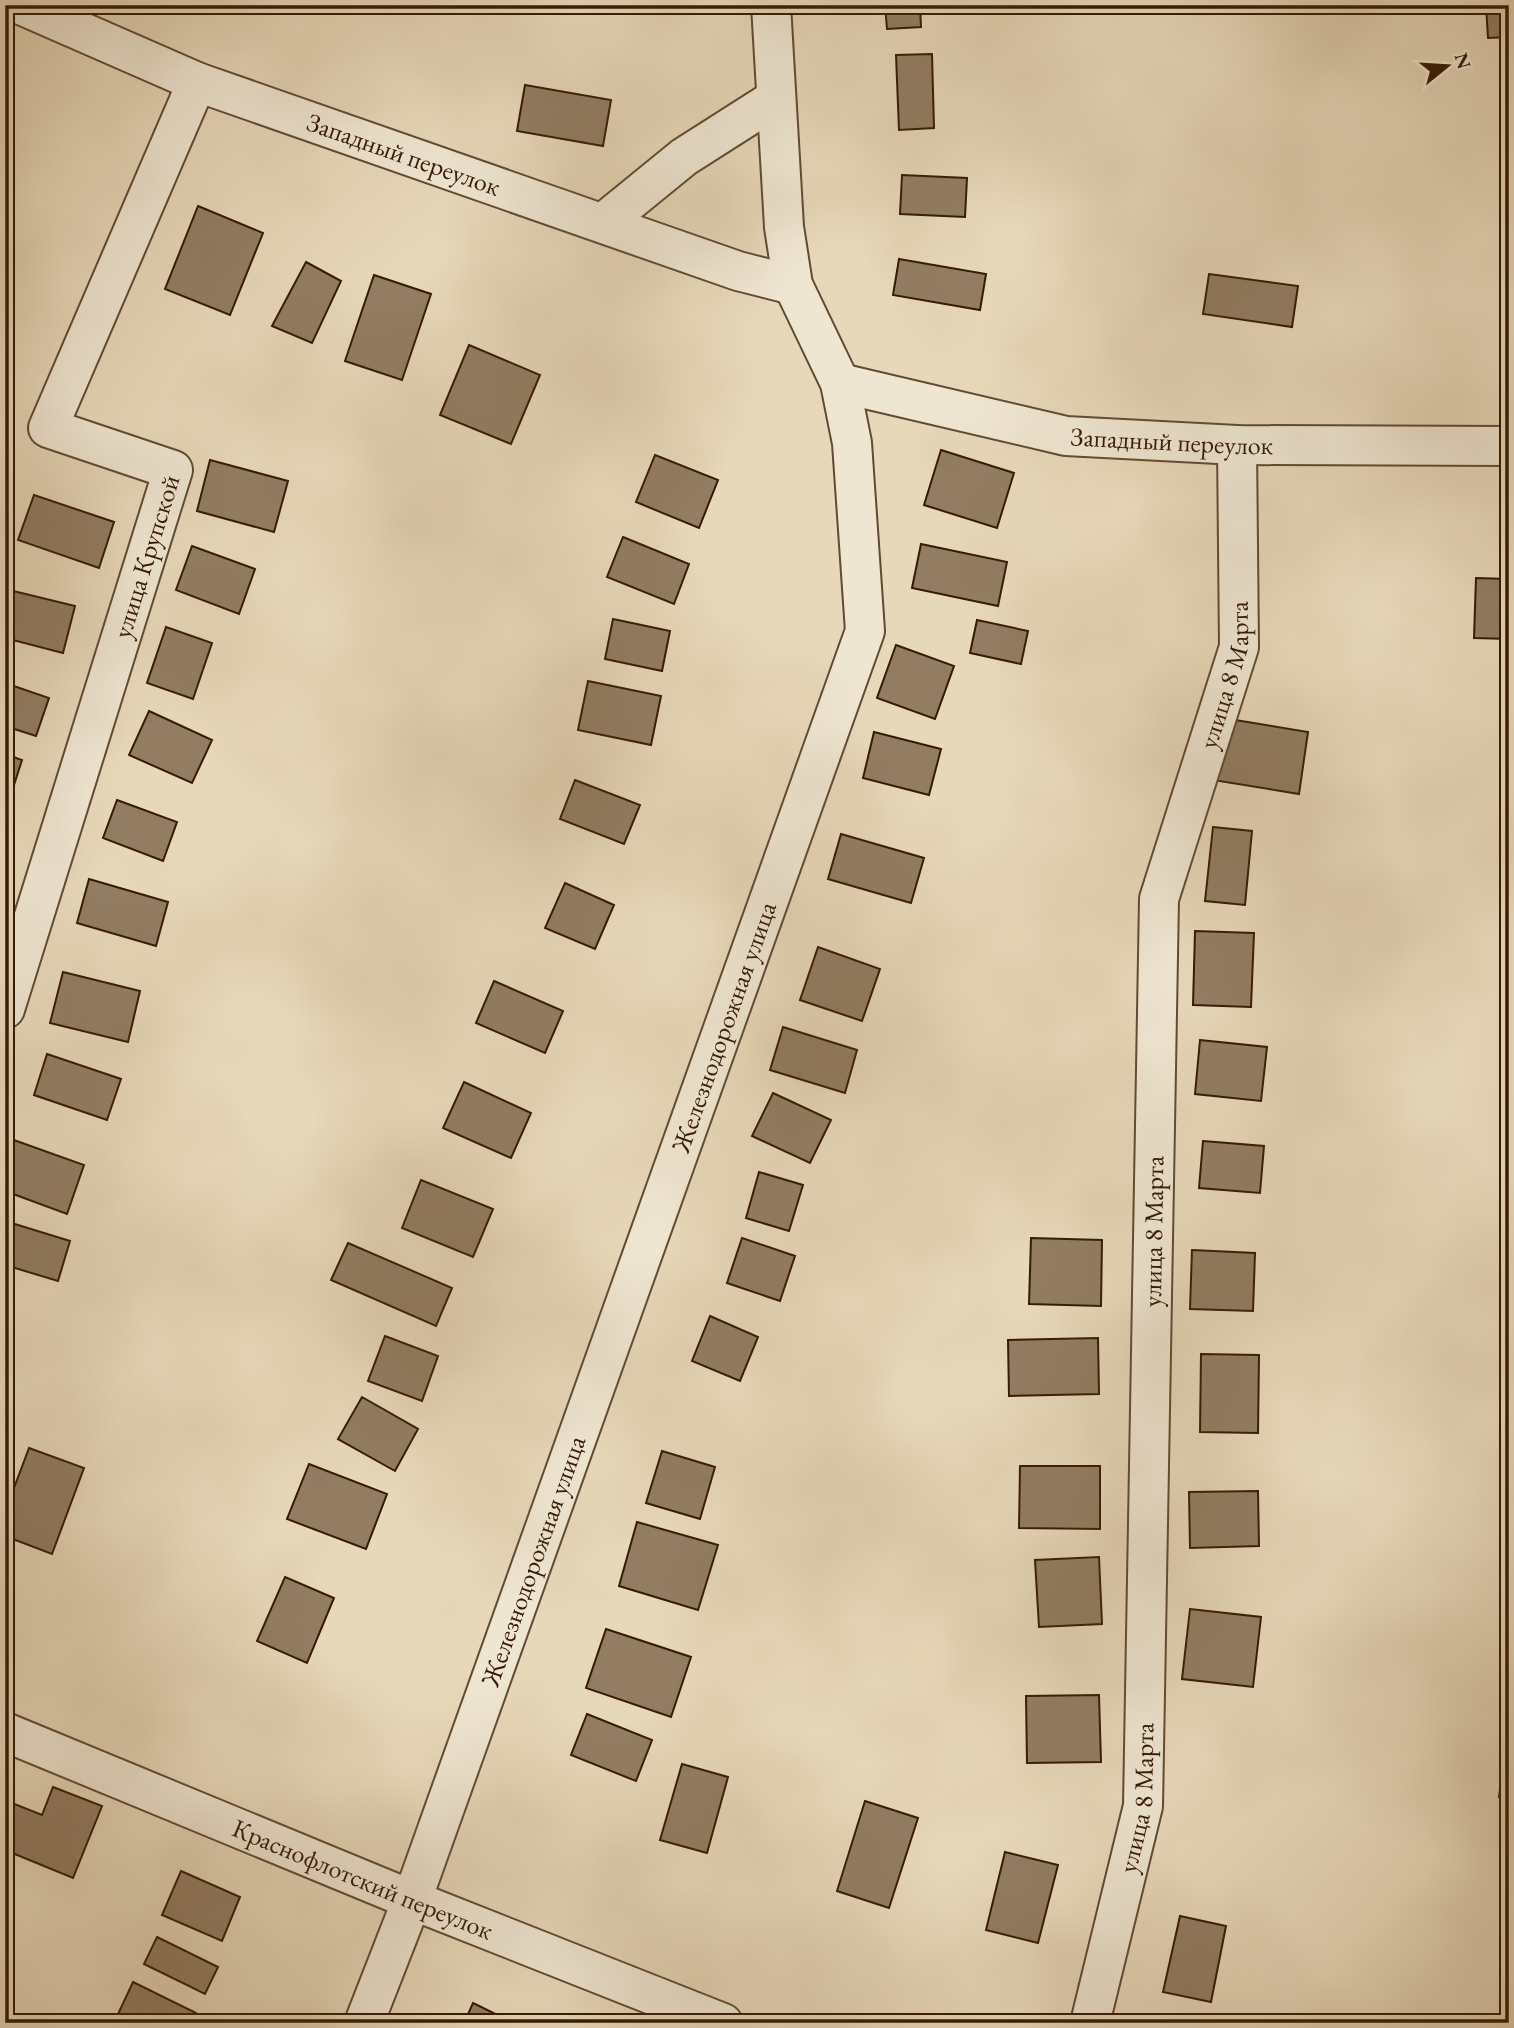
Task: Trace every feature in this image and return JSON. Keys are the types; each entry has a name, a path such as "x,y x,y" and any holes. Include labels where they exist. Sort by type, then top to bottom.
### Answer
{"street":[{"name":"Западный переулок","path":"21,5 197,82 737,271 793,285"},
{"name":"Железнодорожная улица","path":"364,2023 412,1900 865,631 852,443 840,383 793,285 784,227 771,5"},
{"name":"улица Крупской","path":"5,1009 173,470 47,428 197,82"},
{"path":"603,223 684,157 775,99"},
{"name":"Западный переулок","path":"840,383 1066,436 1237,445 1509,446"},
{"name":"улица 8 Марта","path":"1090,2023 1143,1806 1159,899 1240,647 1237,445"},
{"name":"Краснофлотский переулок","path":"5,1732 412,1900 723,2023"}],"building":[{"path":"885,5 920,5 921,27 887,29"},
{"path":"1486,5 1509,5 1509,37 1488,38"},
{"path":"932,54 934,128 899,130 896,55"},
{"path":"525,85 611,100 603,146 517,131"},
{"path":"902,175 967,178 965,217 900,214"},
{"path":"198,206 263,233 230,315 165,289"},
{"path":"899,259 986,274 980,310 893,295"},
{"path":"306,262 341,281 312,343 272,326"},
{"path":"1209,274 1298,286 1292,327 1203,314"},
{"path":"374,275 431,294 402,380 345,361"},
{"path":"469,345 540,375 511,444 440,415"},
{"path":"941,450 1014,473 997,528 924,505"},
{"path":"655,455 718,480 699,528 636,502"},
{"path":"210,460 288,481 274,532 197,511"},
{"path":"34,495 114,522 99,568 18,540"},
{"path":"623,537 689,564 674,604 607,577"},
{"path":"921,544 1007,562 998,606 912,588"},
{"path":"192,546 255,569 239,614 176,590"},
{"path":"1476,578 1509,579 1509,639 1474,638"},
{"path":"5,589 75,606 63,653 5,638"},
{"path":"613,619 670,631 662,671 605,659"},
{"path":"977,620 1028,631 1021,664 970,653"},
{"path":"166,627 212,643 193,699 147,683"},
{"path":"896,645 954,666 935,719 877,698"},
{"path":"588,681 661,696 651,745 578,730"},
{"path":"5,683 49,698 36,736 5,726"},
{"path":"149,711 212,740 192,783 129,755"},
{"path":"1223,718 1308,732 1299,794 1213,780"},
{"path":"874,732 941,749 929,795 863,778"},
{"path":"5,754 22,760 6,810 5,810"},
{"path":"575,780 640,805 624,844 560,819"},
{"path":"117,800 177,822 163,861 103,838"},
{"path":"1213,827 1252,831 1245,905 1205,901"},
{"path":"841,834 924,858 911,903 828,879"},
{"path":"89,879 168,902 156,946 77,923"},
{"path":"565,883 614,905 595,949 545,928"},
{"path":"1195,931 1254,933 1251,1007 1193,1005"},
{"path":"818,947 880,969 862,1021 800,1000"},
{"path":"63,972 140,991 128,1042 50,1023"},
{"path":"494,981 563,1011 545,1053 476,1023"},
{"path":"783,1027 857,1050 845,1093 770,1070"},
{"path":"1200,1040 1267,1047 1261,1101 1195,1094"},
{"path":"47,1054 121,1079 107,1120 34,1095"},
{"path":"464,1082 531,1113 511,1158 443,1128"},
{"path":"773,1093 831,1120 810,1163 752,1136"},
{"path":"11,1139 84,1165 67,1214 5,1191 5,1155"},
{"path":"1203,1141 1264,1146 1260,1193 1199,1188"},
{"path":"759,1172 803,1185 789,1231 746,1218"},
{"path":"421,1180 493,1209 473,1257 402,1228"},
{"path":"5,1221 70,1241 58,1281 5,1265"},
{"path":"742,1238 795,1256 780,1301 727,1283"},
{"path":"1031,1238 1102,1240 1101,1306 1029,1304"},
{"path":"348,1243 452,1288 436,1326 331,1280"},
{"path":"1192,1250 1255,1253 1253,1311 1190,1309"},
{"path":"710,1316 758,1337 740,1381 692,1361"},
{"path":"385,1336 438,1356 422,1401 368,1381"},
{"path":"1098,1338 1099,1394 1009,1396 1008,1340"},
{"path":"1201,1354 1259,1355 1258,1433 1200,1432"},
{"path":"362,1397 418,1429 395,1471 338,1439"},
{"path":"1506,1421 1509,1421 1509,1468 1501,1467"},
{"path":"29,1448 84,1468 52,1554 5,1536 5,1512"},
{"path":"662,1451 715,1467 700,1519 646,1503"},
{"path":"309,1464 387,1494 366,1549 287,1519"},
{"path":"1020,1466 1100,1466 1100,1529 1019,1528"},
{"path":"1258,1491 1259,1546 1190,1548 1189,1492"},
{"path":"637,1522 718,1545 698,1610 619,1586"},
{"path":"1099,1557 1102,1624 1039,1627 1035,1560"},
{"path":"285,1577 334,1598 307,1663 257,1641"},
{"path":"1190,1609 1261,1617 1253,1687 1182,1679"},
{"path":"606,1629 691,1657 671,1717 586,1688"},
{"path":"1099,1695 1101,1762 1027,1763 1026,1696"},
{"path":"587,1714 652,1740 636,1781 571,1755"},
{"path":"1506,1744 1509,1745 1509,1798 1499,1797"},
{"path":"682,1764 728,1777 707,1853 660,1840"},
{"path":"53,1787 102,1806 73,1878 5,1850 5,1819 12,1803 42,1815"},
{"path":"865,1801 918,1818 889,1908 837,1891"},
{"path":"1005,1852 1058,1865 1038,1943 986,1930"},
{"path":"181,1871 240,1897 222,1941 162,1915"},
{"path":"1180,1916 1226,1926 1211,2002 1163,1992"},
{"path":"157,1937 218,1967 205,1994 144,1964"},
{"path":"133,1982 196,2013 191,2023 136,2023 118,2014"},
{"path":"473,2003 514,2023 464,2023"}]}
